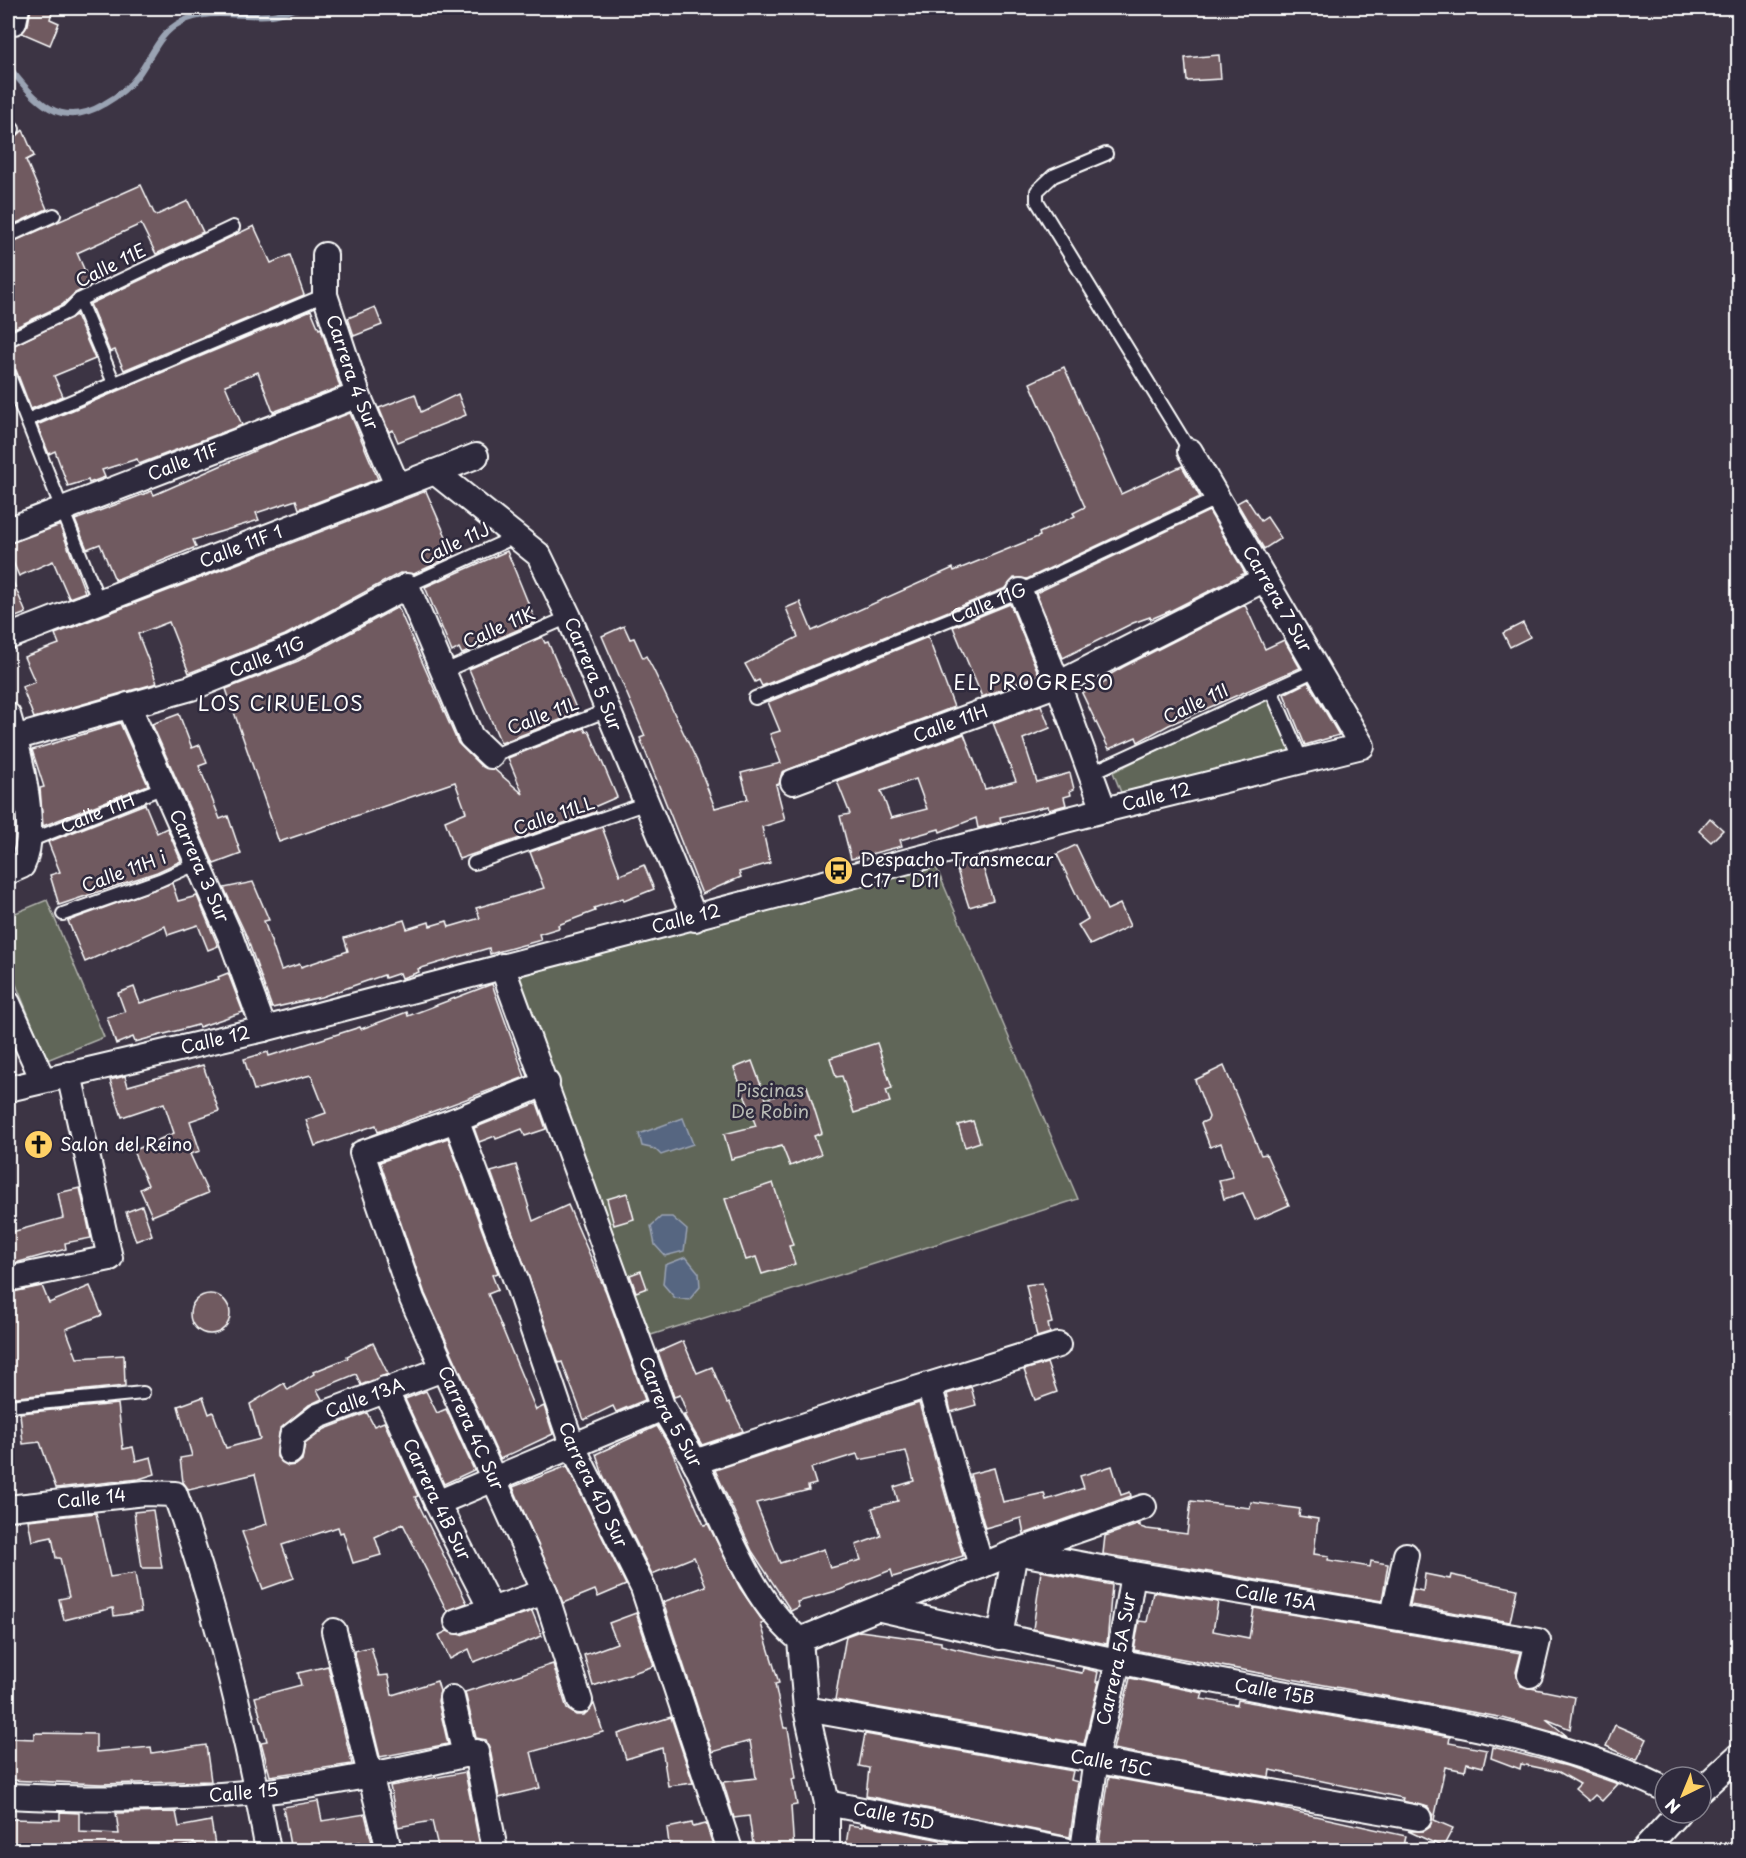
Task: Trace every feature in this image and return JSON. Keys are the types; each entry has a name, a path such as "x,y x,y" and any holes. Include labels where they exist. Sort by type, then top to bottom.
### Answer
{"street":[{"name":"Carrera 4 Sur","path":"325,255 325,295 358,395 397,485"},
{"name":"Calle 11F","path":"8,530 358,395"},
{"name":"Carrera 7 Sur","path":"1190,451 1362,747"},
{"name":"Calle 11F 1","path":"8,638 476,456"},
{"name":"Carrera 5 Sur","path":"435,472 518,535 539,555 569,617 695,919"},
{"name":"Calle 11H","path":"793,782 1058,684 1265,579"},
{"path":"407,586 471,737 491,756"},
{"name":"Calle 11G","path":"14,738 191,688 291,648 407,586"},
{"path":"1020,591 1058,684 1104,810"},
{"name":"Carrera 3 Sur","path":"128,705 230,936 264,1029"},
{"path":"8,715 14,738 29,840 27,855 15,869"},
{"name":"Calle 12","path":"8,1089 264,1029 502,966 695,919 1104,810 1362,747"},
{"name":"Carrera 5 Sur","path":"502,966 547,1083 663,1408 695,1462 735,1551 783,1626 800,1640"},
{"path":"8,1003 43,1080"},
{"path":"8,1279 110,1258 69,1074"},
{"path":"456,1120 547,1083"},
{"name":"Carrera 4C Sur","path":"456,1120 362,1153 412,1299 544,1592 580,1701"},
{"name":"Carrera 4D Sur","path":"456,1120 517,1283 572,1445 643,1588 730,1851"},
{"path":"695,1462 930,1385 1058,1346"},
{"name":"Calle 13A","path":"291,1444 318,1416 443,1369"},
{"path":"930,1385 981,1566"},
{"name":"Carrera 4B Sur","path":"385,1389 437,1503 491,1609"},
{"path":"437,1503 663,1408"},
{"name":"Calle 14","path":"8,1508 145,1493 175,1494 215,1613 258,1792"},
{"path":"827,1851 827,1803 806,1709 800,1640 1015,1552 1144,1507"},
{"path":"1000,1637 1015,1552"},
{"name":"Calle 15A","path":"1015,1552 1133,1574 1538,1641 1530,1675"},
{"path":"1393,1616 1406,1556"},
{"name":"Carrera 5A Sur","path":"1083,1851 1096,1761 1118,1662 1133,1574"},
{"path":"457,1621 544,1592"},
{"name":"Calle 15B","path":"880,1609 1118,1662 1405,1716 1457,1722 1622,1768 1653,1783"},
{"path":"334,1631 389,1851"},
{"path":"452,1698 471,1753 495,1851"},
{"name":"Calle 15C","path":"806,1709 1419,1818"},
{"name":"Calle 15","path":"8,1796 98,1800 258,1792 370,1776 471,1753"},
{"path":"1713,1779 1738,1756"},
{"path":"258,1792 268,1851"},
{"name":"Calle 15D","path":"827,1803 1065,1851"},
{"path":"1644,1851 1667,1825"}],"lane":[{"path":"1106,154 1053,176 1037,191 1037,201 1190,451"},
{"path":"8,236 54,215"},
{"name":"Calle 11E","path":"8,340 67,312 79,300 232,227"},
{"path":"27,420 325,295"},
{"path":"79,300 114,383"},
{"path":"8,373 99,602"},
{"name":"Calle 11G","path":"755,698 1020,591 1218,498"},
{"name":"Calle 11J","path":"407,586 518,535"},
{"name":"Calle 11K","path":"442,672 569,617"},
{"name":"Calle 11I","path":"1090,773 1318,669"},
{"path":"1271,690 1302,761"},
{"name":"Calle 11L","path":"491,756 608,710"},
{"name":"Calle 11H","path":"29,840 164,787"},
{"name":"Calle 11LL","path":"474,863 647,803"},
{"name":"Calle 11H i","path":"63,914 160,880 198,863"},
{"path":"8,1406 143,1393"}],"green space":[{"path":"1269,695 1294,755 1122,795 1113,772"},
{"name":"Piscinas De Robin","path":"936,867 1078,1199 651,1335 512,976"},
{"path":"47,900 104,1037 47,1060 8,965 8,916"}],"water":[{"path":"683,1118 693,1144 661,1155 655,1149 642,1146 639,1134"},
{"path":"661,1217 672,1217 687,1230 684,1251 665,1256 655,1245 651,1226"},
{"path":"686,1257 699,1273 700,1287 689,1300 675,1298 663,1284 665,1265"}],"building":[{"path":"31,8 53,8 50,19 59,23 50,45 22,33 28,25"},
{"path":"1219,55 1221,79 1187,81 1185,58"},
{"path":"23,130 34,156 26,160 47,209 8,227 8,140"},
{"path":"141,185 157,215 188,201 203,232 156,254 141,224 77,253 91,285 75,293 62,305 8,331 8,244"},
{"path":"254,226 271,263 290,255 304,295 124,370 115,350 110,352 90,304"},
{"path":"375,307 382,325 354,336 348,318"},
{"path":"311,310 319,329 321,328 340,387 273,412 258,372 225,385 242,425 139,464 137,459 102,470 105,477 89,483 88,480 68,486 55,451 49,454 37,425"},
{"path":"76,315 95,359 54,376 63,396 31,409 16,370 8,365 8,348"},
{"path":"1064,367 1121,494 1182,466 1200,497 1027,579 1014,578 1006,588 762,686 759,680 755,682 745,664 798,637 786,608 800,602 812,631 953,568 954,571 1040,536 1039,533 1075,516 1073,513 1085,507 1030,383"},
{"path":"415,394 421,412 458,394 466,415 398,442 393,430 389,432 379,408"},
{"path":"350,413 378,479 299,509 296,500 256,513 259,520 193,540 196,547 115,580 100,544 87,549 75,520 152,491 154,495 277,441"},
{"path":"426,491 454,555 414,574 400,573 285,635 189,673 169,622 138,634 157,683 34,718 22,687 35,682 24,657 59,644 55,634"},
{"path":"1246,498 1261,521 1267,517 1281,538 1264,549 1237,503"},
{"path":"1209,511 1245,573 1172,610 1151,619 1150,617 1133,623 1063,658 1036,593"},
{"path":"60,526 85,592 69,598 53,561 19,576 8,550 8,544"},
{"path":"507,551 536,622 462,654 459,648 452,652 425,587"},
{"path":"8,570 26,613 8,620"},
{"path":"1010,604 1039,675 982,697 953,627"},
{"path":"1245,605 1265,649 1284,640 1300,668 1169,725 1138,742 1136,737 1109,749 1082,693 1106,682 1104,678 1123,667"},
{"path":"398,607 458,743 481,766 495,770 523,794 508,758 584,728 586,732 589,731 617,797 594,807 596,812 459,859 445,821 466,812 455,782 279,842 226,689 298,661"},
{"path":"1523,623 1530,637 1510,647 1503,633"},
{"path":"624,626 630,639 634,638 643,658 646,656 653,669 697,761 715,808 748,799 741,773 781,763 770,734 780,731 768,702 928,637 954,707 782,772 779,784 776,785 785,820 762,827 770,863 739,872 741,877 702,894 640,738 645,736 602,636"},
{"path":"542,637 545,643 548,642 578,713 501,743 469,669"},
{"path":"1308,682 1339,735 1305,745 1284,694"},
{"path":"1041,705 1050,728 1023,739 1037,782 1070,773 1074,789 1070,791 1071,795 1064,797 1066,805 1049,810 1048,806 1000,817 1001,822 978,828 976,818 940,832 939,829 900,840 902,846 851,859 840,816 850,814 837,781 964,734 985,789 1016,781 993,723","holes":["916,779 927,809 891,818 881,791"]},
{"path":"179,714 192,748 200,745 207,763 199,766 220,819 228,816 241,854 214,864 152,724"},
{"path":"120,723 148,785 43,826 40,788 44,787 32,750"},
{"path":"145,804 157,833 167,828 181,861 157,872 59,905 50,875 60,872 48,842"},
{"path":"1710,818 1723,830 1711,842 1699,831"},
{"path":"602,827 620,875 644,865 654,889 624,901 623,898 594,908 595,911 558,925 559,928 539,934 541,940 490,954 489,948 418,969 419,972 402,978 400,973 385,978 384,975 321,997 272,1008 246,935 224,888 253,882 269,920 264,921 281,970 300,964 301,967 348,951 344,938 404,920 407,929 429,922 430,926 447,921 449,927 480,918 476,908 544,888 530,852"},
{"path":"1076,845 1107,910 1120,904 1130,926 1090,945 1078,925 1088,919 1057,854"},
{"path":"980,857 993,900 969,907 955,864"},
{"path":"172,883 178,901 197,896 218,946 208,950 198,925 168,935 165,926 85,962 68,921"},
{"path":"228,973 243,1012 199,1027 198,1025 135,1042 133,1037 116,1044 107,1017 125,1012 118,993 134,987 140,1003 219,979 218,977"},
{"path":"492,984 525,1077 378,1132 376,1125 315,1146 306,1120 326,1113 311,1075 254,1090 244,1059 268,1052 269,1056 360,1027 361,1029 407,1012 408,1016"},
{"path":"877,1043 892,1088 886,1090 890,1102 854,1113 842,1076 836,1077 830,1058"},
{"path":"752,1061 766,1099 807,1086 822,1133 814,1136 821,1154 790,1166 782,1146 731,1159 724,1134 756,1126 734,1068"},
{"path":"203,1065 219,1111 190,1121 200,1151 190,1154 208,1193 152,1216 140,1189 148,1185 133,1151 174,1133 164,1103 122,1117 110,1080 125,1076 128,1086"},
{"path":"1224,1066 1261,1155 1266,1154 1289,1205 1255,1220 1243,1193 1224,1199 1219,1180 1233,1177 1221,1143 1210,1147 1201,1123 1209,1117 1195,1080"},
{"path":"537,1103 546,1129 525,1136 522,1129 496,1139 495,1136 479,1142 474,1128"},
{"path":"973,1121 980,1142 965,1147 958,1125"},
{"path":"448,1138 498,1273 492,1275 498,1290 488,1294 536,1410 544,1406 553,1434 500,1459 425,1294 380,1162"},
{"path":"516,1165 533,1221 568,1205 606,1292 645,1400 616,1412 613,1406 584,1420 562,1362 559,1363 491,1172"},
{"path":"773,1183 793,1245 789,1246 795,1264 762,1274 756,1257 746,1260 725,1199"},
{"path":"80,1188 91,1238 65,1243 66,1249 8,1265 8,1233 63,1218 58,1193"},
{"path":"627,1193 634,1219 614,1225 607,1199"},
{"path":"142,1206 152,1235 136,1241 126,1212"},
{"path":"641,1271 647,1288 636,1292 630,1275"},
{"path":"1042,1283 1052,1323 1048,1324 1050,1333 1037,1337 1026,1285"},
{"path":"42,1286 49,1303 90,1286 102,1315 66,1329 77,1358 124,1355 125,1386 8,1398 8,1293"},
{"path":"210,1294 224,1300 230,1314 224,1328 210,1334 196,1328 190,1314 196,1300"},
{"path":"683,1341 697,1373 712,1367 727,1403 729,1402 743,1431 702,1445 684,1415 687,1414 680,1395 674,1397 658,1352"},
{"path":"373,1343 388,1374 361,1385 356,1374 317,1390 322,1399 309,1405 280,1429 277,1457 288,1466 296,1465 302,1460 305,1444 325,1429 367,1413 374,1426 384,1422 418,1496 415,1497 467,1603 447,1611 403,1524 375,1537 381,1555 353,1563 343,1532 340,1533 338,1527 282,1545 294,1578 263,1589 242,1532 267,1524 255,1474 189,1490 183,1482 180,1458 192,1456 178,1406 203,1397 209,1414 213,1412 226,1448 260,1439 250,1404 284,1383 288,1390 314,1374 313,1372 348,1358 347,1356"},
{"path":"1047,1363 1057,1392 1035,1400 1024,1370"},
{"path":"971,1387 976,1405 951,1412 947,1394"},
{"path":"426,1391 437,1413 446,1409 474,1470 444,1484 405,1399"},
{"path":"919,1403 963,1556 893,1577 891,1570 840,1590 797,1602 799,1607 791,1611 752,1551 715,1470","holes":["906,1451 914,1481 894,1487 898,1501 872,1508 881,1536 856,1545 861,1560 830,1568 824,1549 780,1563 756,1503 809,1490 808,1486 816,1484 811,1468 857,1454 859,1460"]},
{"path":"118,1404 123,1449 133,1447 136,1461 151,1457 155,1474 139,1479 56,1488 40,1442 23,1444 20,1413"},
{"path":"657,1426 670,1447 704,1525 708,1524 740,1588 764,1623 761,1624 779,1683 775,1684 784,1728 788,1728 796,1778 792,1779 797,1805 791,1806 794,1851 754,1851 749,1816 734,1818 723,1782 756,1778 750,1741 712,1752 663,1602 706,1586 694,1557 652,1574 603,1475 596,1454"},
{"path":"567,1466 626,1585 598,1597 595,1590 563,1603 513,1487"},
{"path":"1112,1466 1121,1495 1130,1492 1131,1496 1024,1534 1021,1518 985,1528 970,1474 994,1468 1003,1502 1044,1493 1046,1500 1084,1488 1080,1476"},
{"path":"1191,1501 1250,1508 1251,1502 1300,1509 1299,1516 1318,1519 1314,1554 1329,1556 1328,1560 1370,1567 1371,1561 1388,1564 1382,1601 1103,1554 1105,1536 1140,1524 1140,1527 1147,1529 1187,1534"},
{"path":"153,1510 162,1568 142,1568 134,1512"},
{"path":"96,1513 110,1577 135,1573 141,1612 114,1616 113,1608 64,1620 59,1599 69,1597 60,1558 56,1558 52,1537 32,1541 28,1520"},
{"path":"1041,1571 1112,1585 1107,1644 1033,1629"},
{"path":"1425,1574 1450,1579 1451,1575 1517,1589 1510,1622 1410,1605 1413,1589 1423,1591"},
{"path":"1153,1592 1218,1602 1213,1631 1249,1638 1254,1608 1521,1653 1516,1672 1521,1686 1575,1697 1570,1729 1546,1719 1567,1736 1499,1717 1134,1650 1139,1621 1147,1622"},
{"path":"532,1611 542,1636 474,1662 469,1649 450,1659 439,1635 447,1631 461,1635"},
{"path":"636,1613 654,1666 593,1686 584,1655 617,1643 609,1623"},
{"path":"860,1631 941,1642 941,1645 956,1649 1082,1673 1083,1668 1098,1672 1096,1682 1099,1682 1084,1744 835,1700 846,1636"},
{"path":"371,1647 379,1676 388,1675 392,1695 437,1681 440,1691 438,1701 448,1744 380,1757 354,1651"},
{"path":"553,1664 567,1709 576,1715 584,1715 594,1704 603,1732 531,1752 540,1788 499,1798 490,1749 486,1740 476,1738 465,1692"},
{"path":"328,1666 352,1764 270,1776 261,1742 267,1741 255,1697 301,1685 298,1673"},
{"path":"1130,1678 1203,1693 1201,1699 1237,1705 1238,1700 1450,1737 1449,1743 1487,1750 1483,1767 1467,1763 1465,1771 1445,1767 1434,1820 1453,1828 1443,1847 1408,1831 1424,1831 1430,1827 1433,1814 1428,1807 1402,1801 1403,1798 1270,1770 1269,1777 1113,1749"},
{"path":"671,1717 693,1783 668,1786 662,1748 626,1759 618,1734"},
{"path":"1615,1725 1647,1739 1637,1760 1606,1746"},
{"path":"34,1733 96,1734 96,1752 151,1747 152,1753 206,1745 211,1781 101,1784 8,1780 8,1738 34,1739"},
{"path":"865,1734 1073,1771 1071,1780 1078,1782 1070,1837 866,1796 869,1768 859,1766"},
{"path":"1493,1747 1567,1766 1618,1784 1602,1801 1595,1795 1589,1801 1575,1789 1580,1784 1559,1772 1521,1764 1520,1769 1491,1758"},
{"path":"465,1772 481,1851 439,1851 432,1821 398,1827 390,1786"},
{"path":"1109,1777 1270,1806 1406,1836 1403,1851 1384,1847 1384,1851 1118,1851 1119,1846 1099,1843"},
{"path":"318,1801 322,1821 365,1814 374,1851 362,1851 360,1842 330,1847 330,1851 291,1851 283,1807"},
{"path":"60,1812 79,1813 79,1832 119,1834 116,1813 176,1812 179,1827 211,1821 215,1845 197,1848 196,1844 150,1851 18,1851 18,1846 8,1846 8,1819 60,1820"},
{"path":"692,1823 693,1827 706,1824 715,1851 670,1851 667,1828"},
{"path":"862,1824 994,1851 845,1851 849,1825 862,1827"}],"waterway":[{"path":"8,66 28,90 49,108 61,113 88,112 109,101 127,87 139,74 161,39 181,22 203,15 261,16 298,8"}],"place":[{"name":"Despacho Transmecar C17 - D11","path":"839,870"},
{"name":"Salon del Reino","path":"39,1145"}],"district":[{"name":"EL PROGRESO","path":"1034,683"},
{"name":"LOS CIRUELOS","path":"281,704"}]}
